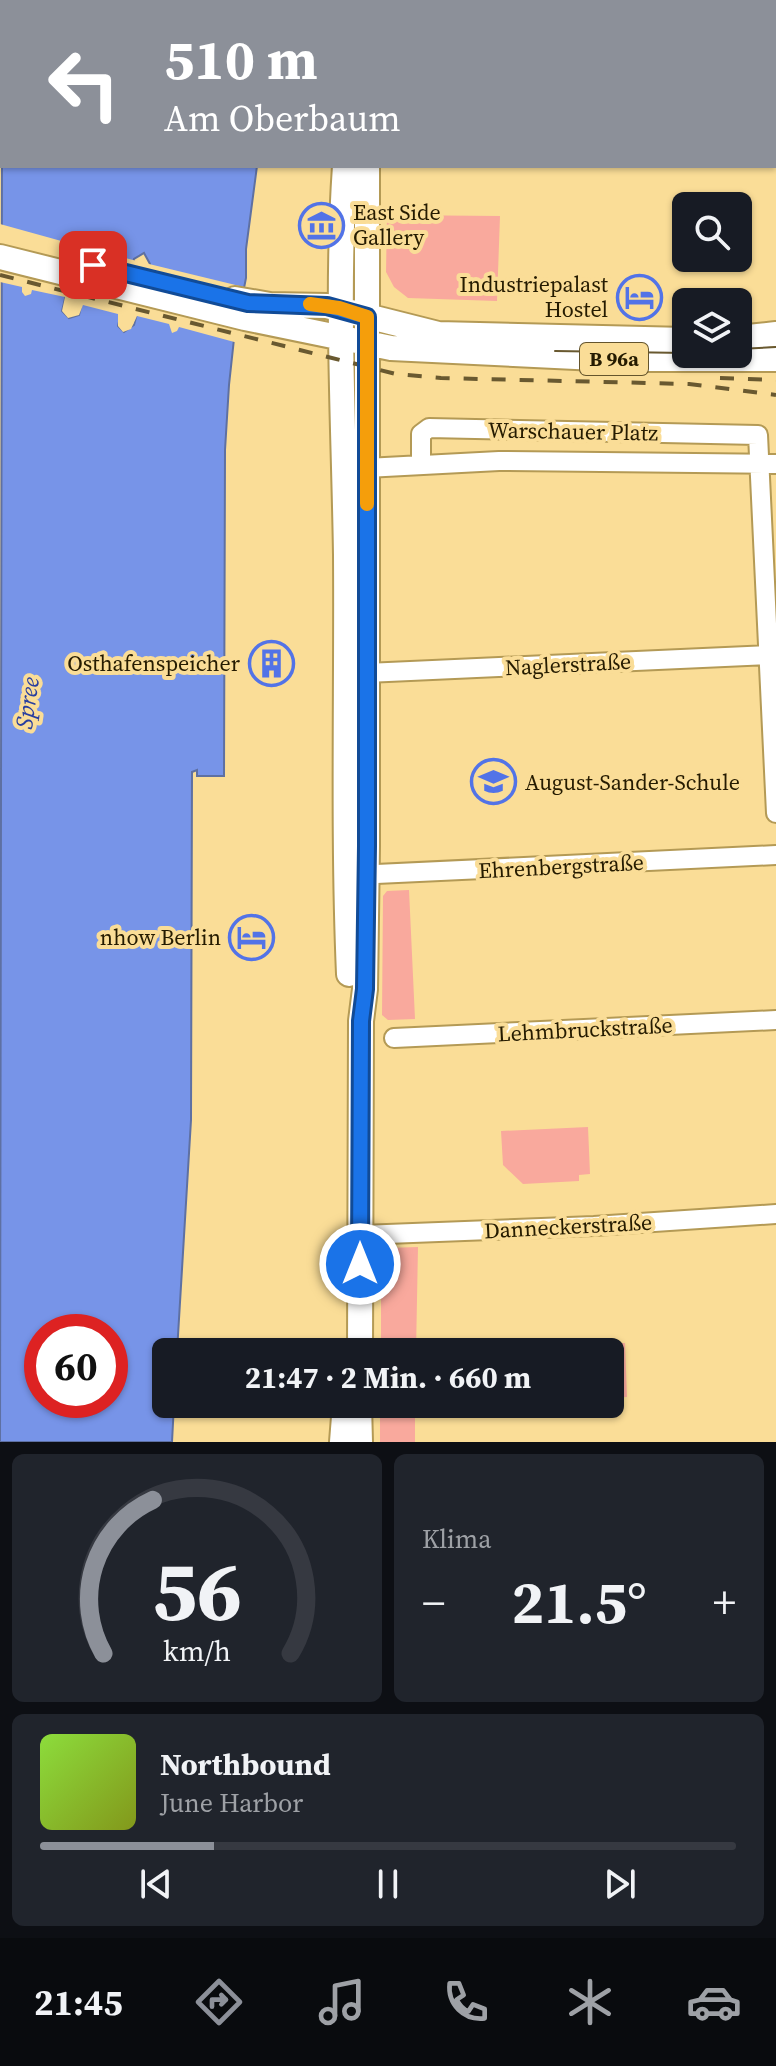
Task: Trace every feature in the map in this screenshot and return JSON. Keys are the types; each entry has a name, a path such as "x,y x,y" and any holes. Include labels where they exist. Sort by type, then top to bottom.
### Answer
{"main road":[{"path":"345,168 328,306 346,551 357,875 365,989 361,1021 360,1338"},
{"path":"348,1338 350,977 366,673 367,344 378,320 367,168"},
{"path":"0,242 329,335"},
{"path":"0,257 246,310 270,305 328,306"},
{"name":"B 96a","path":"328,306 438,334 672,340"},
{"path":"752,337 776,334"},
{"name":"B 96a","path":"329,335 415,350 542,357 686,361 776,359"},
{"path":"342,1442 344,1418"},
{"path":"359,1418 360,1442"}],"street":[{"name":"Warschauer Platz","path":"366,468 499,461 768,464 758,435 429,428 421,434 421,465"},
{"path":"768,464 769,655 776,813"},
{"name":"Naglerstraße","path":"366,673 769,655"},
{"name":"Ehrenbergstraße","path":"357,875 776,855"},
{"name":"Lehmbruckstraße","path":"394,1038 776,1020"},
{"name":"Danneckerstraße","path":"361,1235 594,1226 776,1214"}],"shaded area":[{"path":"387,215 500,216 497,301 408,298 394,287 386,272"},
{"path":"409,890 415,1019 388,1020 382,1015 383,896 387,891"},
{"path":"588,1127 590,1174 579,1175 579,1181 523,1184 503,1165 501,1131"},
{"path":"418,1247 416,1338 381,1338 381,1256 386,1248"},
{"path":"624,1343 627,1397 624,1397"},
{"path":"380,1418 415,1418 415,1442 380,1442"}],"water":[{"name":"Spree","path":"2,168 257,168 246,249 246,278 234,339 225,450 224,776 197,776 197,770 192,772 191,1120 178,1338 152,1338 152,1418 173,1418 172,1442 0,1442","holes":["89,240 95,250 79,315 69,318 62,311 78,246","144,253 150,264 134,325 124,332 118,326 134,259"]}],"pier":[{"path":"0,224 83,247 88,245 82,249 67,310 70,313 76,312 90,249 137,261 123,315 122,324 125,327 131,321 145,263 248,288 238,343 179,327 172,333 169,324 137,316 131,329 123,332 118,326 118,314 83,305 79,315 68,318 62,311 65,297 32,290 25,296 22,287 0,282"}],"tram line":[{"path":"752,348 776,347"},
{"path":"555,351 672,353"}],"railway":[{"path":"0,275 396,374 441,378 689,384 776,395"},
{"path":"720,378 776,380"}],"slow traffic":[{"path":"310,304 339,308 367,317 367,504"}],"place":[{"name":"East Side Gallery","path":"322,225"},
{"name":"Industriepalast Hostel","path":"639,297"},
{"name":"Osthafenspeicher","path":"271,663"},
{"name":"August-Sander-Schule","path":"494,782"},
{"name":"nhow Berlin","path":"252,937"}],"route":[{"path":"93,265 248,303 311,304 339,308 367,317 367,846 365,989 361,1021 360,1264"}]}
